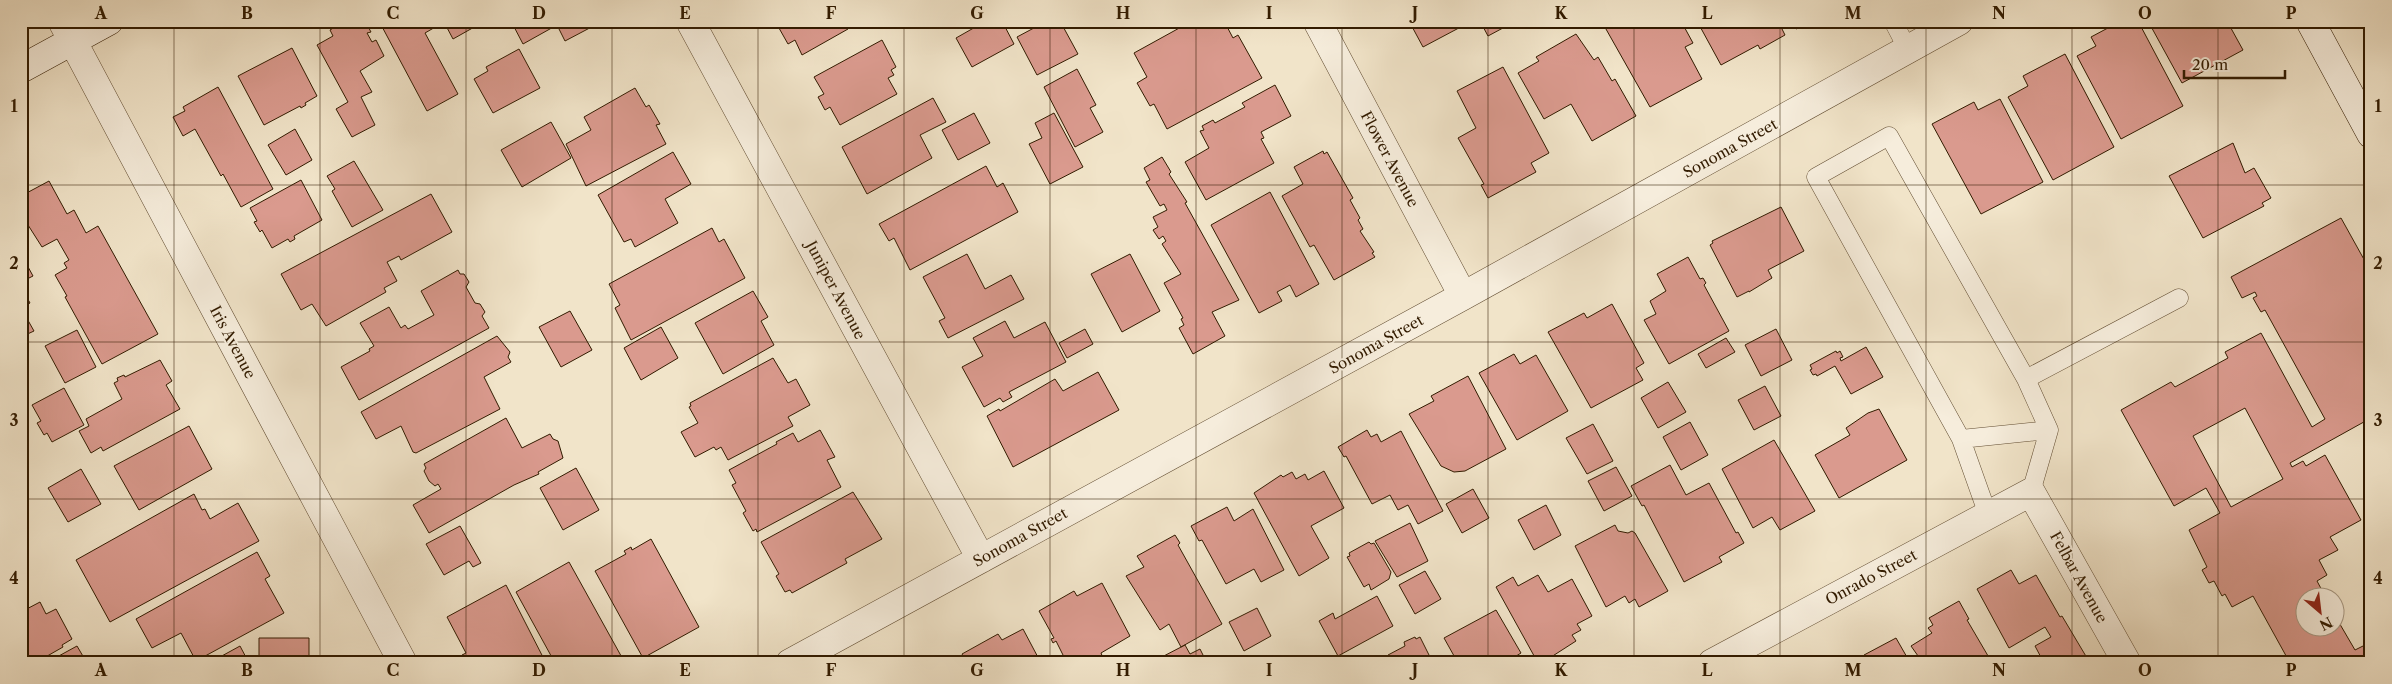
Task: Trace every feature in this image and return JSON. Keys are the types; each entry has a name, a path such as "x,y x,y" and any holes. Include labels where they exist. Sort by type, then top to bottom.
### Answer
{"street":[{"path":"21,70 68,31 109,21"},
{"name":"Juniper Avenue","path":"690,21 981,559"},
{"name":"Flower Avenue","path":"1317,21 1463,296"},
{"name":"Sonoma Street","path":"790,663 1463,296 1960,21"},
{"path":"2310,21 2371,134"},
{"name":"Iris Avenue","path":"68,31 403,663"},
{"name":"Onrado Street","path":"1712,663 2031,492"},
{"name":"Felbar Avenue","path":"2031,492 2126,663"}],"lane":[{"path":"1893,21 1908,50"},
{"path":"1988,515 1961,439 1816,177 1889,136 2026,379 2049,430 2031,492"},
{"path":"2026,379 2179,298"},
{"path":"1961,439 2049,430"}],"building":[{"path":"340,21 365,21 371,32 367,33 372,42 376,40 384,56 360,71 372,92 361,97 375,125 352,137 336,109 348,102 317,45 333,36 330,30 340,24"},
{"path":"379,21 485,21 453,39 444,22 425,33 458,94 427,111"},
{"path":"511,21 601,22 565,41 557,25 523,44"},
{"path":"775,21 843,21 848,29 802,55 795,40 788,44"},
{"path":"986,21 1002,21 1014,44 972,67 956,38"},
{"path":"1047,21 1060,21 1078,54 1037,75 1017,37"},
{"path":"1192,21 1224,21 1233,38 1238,35 1262,78 1167,129 1154,104 1150,106 1137,83 1147,77 1134,53"},
{"path":"1409,21 1472,21 1423,47"},
{"path":"1480,21 1516,21 1488,36"},
{"path":"1681,21 1693,43 1685,47 1702,79 1650,107 1602,22"},
{"path":"1697,21 1778,21 1785,35 1760,49 1758,45 1721,65"},
{"path":"1791,21 1813,21 1796,29"},
{"path":"2121,21 2138,21 2183,106 2121,139 2077,56 2096,46 2091,37"},
{"path":"2148,21 2227,21 2243,50 2182,83"},
{"path":"1576,34 1594,60 1598,57 1612,81 1615,79 1636,116 1592,141 1571,104 1544,119 1518,73 1539,61 1536,57"},
{"path":"882,40 896,67 891,70 894,75 888,78 897,94 840,125 830,107 825,110 818,97 824,94 814,77"},
{"path":"292,48 317,96 305,103 306,105 301,108 300,106 264,125 238,76"},
{"path":"519,49 540,88 493,113 474,79 488,71 486,67"},
{"path":"2065,54 2114,147 2053,180 2008,97 2028,86 2023,76"},
{"path":"1503,67 1549,153 1531,163 1536,172 1488,198 1481,185 1484,184 1458,138 1476,128 1457,91"},
{"path":"1077,69 1096,105 1090,108 1103,132 1075,147 1044,87"},
{"path":"1275,85 1291,116 1261,132 1264,138 1261,139 1274,163 1206,200 1185,162 1209,148 1200,131 1204,130 1202,126 1213,120 1215,123 1245,107 1242,103"},
{"path":"218,87 273,189 241,207 195,129 183,136 173,117 185,111 183,107"},
{"path":"635,88 646,107 649,105 660,124 656,125 666,144 586,186 566,144 591,130 584,117"},
{"path":"933,98 946,122 920,135 932,158 867,194 842,147"},
{"path":"2000,99 2043,182 1981,214 1932,124 1974,102 1978,110"},
{"path":"974,113 990,143 958,160 942,130"},
{"path":"1054,113 1083,167 1050,184 1029,144 1042,138 1035,123"},
{"path":"551,122 571,158 522,187 501,150"},
{"path":"295,129 312,160 286,175 268,145"},
{"path":"2233,143 2245,173 2254,168 2271,198 2262,203 2264,206 2203,238 2169,176"},
{"path":"1323,151 1324,154 1327,152 1353,198 1350,200 1360,218 1358,220 1363,229 1360,231 1374,252 1372,253 1375,257 1334,280 1314,245 1310,247 1282,196 1303,184 1294,167"},
{"path":"673,152 691,184 665,199 678,223 635,247 631,239 624,242 598,195"},
{"path":"1162,157 1171,172 1169,174 1187,202 1185,203 1239,300 1212,312 1225,336 1193,354 1179,328 1184,325 1181,319 1183,318 1164,283 1181,274 1162,244 1166,241 1163,236 1159,239 1153,230 1158,227 1153,217 1167,210 1164,204 1160,206 1146,182 1150,180 1144,168"},
{"path":"354,161 383,210 352,227 332,191 335,189 327,176"},
{"path":"986,166 997,187 1003,183 1018,212 910,270 894,238 889,241 879,224"},
{"path":"301,180 322,220 294,236 295,239 290,242 288,239 272,248 262,230 260,232 254,222 257,221 250,208"},
{"path":"49,181 67,214 74,210 86,233 98,226 158,334 102,364 55,275 67,268 64,263 69,260 57,239 42,247 21,214 21,196"},
{"path":"1270,192 1319,284 1296,297 1290,285 1277,292 1282,301 1259,313 1211,225"},
{"path":"431,194 452,232 401,260 399,256 387,262 397,281 384,288 386,292 326,326 312,304 301,310 281,274"},
{"path":"1781,207 1804,251 1768,270 1772,278 1737,297 1710,245 1713,243 1712,241"},
{"path":"2341,218 2371,272 2371,418 2290,463 2292,467 2303,461 2306,466 2325,455 2361,520 2330,537 2338,550 2319,560 2327,575 2317,581 2320,586 2294,586 2294,636 2344,636 2344,631 2355,650 2371,642 2371,663 2290,663 2253,596 2232,607 2225,594 2222,596 2214,581 2209,583 2202,570 2207,567 2189,530 2220,513 2206,488 2174,506 2121,410 2171,382 2175,387 2228,358 2225,352 2261,333 2312,427 2325,419 2265,310 2261,312 2253,298 2257,296 2255,292 2242,298 2231,277","holes":["2245,408 2283,479 2231,507 2193,436"]},
{"path":"712,228 719,242 724,239 745,278 631,340 615,308 620,305 609,284"},
{"path":"21,254 33,276 21,282"},
{"path":"967,254 985,289 1011,275 1024,299 948,338 939,321 945,318 923,277"},
{"path":"1130,254 1160,311 1122,332 1091,274"},
{"path":"1688,257 1700,279 1703,278 1706,283 1704,285 1729,331 1669,364 1644,320 1656,314 1650,301 1666,291 1657,274"},
{"path":"458,270 460,274 464,274 469,282 466,287 475,303 480,304 485,312 482,316 489,328 359,400 341,367 370,351 369,349 374,346 360,323 389,307 401,328 405,325 408,329 434,315 421,291"},
{"path":"21,287 30,303 21,308"},
{"path":"753,291 768,317 761,321 774,345 723,374 695,323"},
{"path":"1612,304 1644,363 1636,368 1643,380 1591,408 1548,332 1584,313 1587,318"},
{"path":"21,308 34,331 21,337"},
{"path":"570,311 592,350 561,367 539,327"},
{"path":"1005,321 1014,338 1045,322 1066,362 1009,392 1012,397 1003,402 1000,398 984,407 962,367 983,356 973,338"},
{"path":"661,327 678,358 641,380 624,348"},
{"path":"1085,329 1093,344 1067,358 1059,343"},
{"path":"1776,329 1792,360 1761,376 1745,345"},
{"path":"77,330 96,367 65,383 45,346"},
{"path":"497,336 510,352 508,357 511,362 484,377 500,409 416,453 413,452 401,426 376,439 361,412"},
{"path":"1726,338 1735,352 1706,368 1698,354"},
{"path":"1866,347 1883,377 1851,394 1835,366 1817,376 1816,374 1813,375 1810,370 1812,369 1810,365 1836,351 1837,353 1840,351 1843,357 1840,358 1841,361"},
{"path":"1514,354 1520,364 1536,355 1568,411 1517,440 1479,373"},
{"path":"773,358 788,383 796,379 810,405 788,417 793,426 728,460 721,447 716,450 714,447 695,457 681,432 698,423 689,407 691,406 690,403"},
{"path":"160,360 172,381 166,385 180,409 103,451 101,447 91,453 79,431 89,426 86,419 122,399 114,383 118,381 117,378 124,375 125,377"},
{"path":"1098,372 1119,410 1013,467 987,416 999,409 1000,411 1055,379 1063,391"},
{"path":"1468,376 1506,449 1465,471 1454,472 1441,466 1409,414 1434,401 1431,396"},
{"path":"1668,382 1686,412 1658,428 1641,398"},
{"path":"1765,386 1781,416 1754,430 1738,400"},
{"path":"64,388 84,425 52,442 47,433 44,435 37,423 41,421 32,405"},
{"path":"1879,409 1907,460 1839,498 1815,455 1850,435 1846,428 1868,413"},
{"path":"506,418 522,448 550,434 553,439 558,441 563,458 538,472 539,474 514,485 429,533 413,505 441,489 438,484 435,486 429,481 424,471 426,468 424,464"},
{"path":"1690,422 1708,455 1681,470 1663,437"},
{"path":"1593,424 1613,461 1587,474 1566,438"},
{"path":"189,426 212,469 139,510 114,466"},
{"path":"820,430 835,457 827,460 841,487 757,532 756,529 753,531 743,513 746,511 732,485 736,483 729,470 777,444 776,442 793,433 798,442"},
{"path":"1367,430 1371,437 1377,434 1381,442 1401,431 1443,511 1418,524 1408,505 1398,510 1390,495 1372,504 1346,456 1344,457 1338,447"},
{"path":"1774,440 1815,511 1780,530 1772,517 1753,528 1722,469"},
{"path":"1670,465 1686,495 1709,483 1736,533 1738,532 1744,543 1719,557 1722,562 1684,582 1644,505 1642,506 1631,486"},
{"path":"1616,467 1632,496 1604,511 1588,481"},
{"path":"576,468 599,510 563,530 540,488"},
{"path":"81,469 101,504 68,522 48,488"},
{"path":"1324,471 1344,508 1311,526 1329,558 1299,576 1254,493 1281,475 1283,477 1292,472 1296,479 1305,474 1308,480"},
{"path":"1473,489 1489,518 1462,533 1446,504"},
{"path":"853,492 882,539 845,559 847,563 792,593 790,590 785,592 776,576 779,574 761,542"},
{"path":"194,494 202,510 205,509 210,519 238,503 259,541 110,622 76,560"},
{"path":"1546,505 1561,535 1534,550 1518,520"},
{"path":"1227,507 1234,521 1253,509 1284,570 1261,582 1254,569 1226,584 1202,540 1199,541 1191,526"},
{"path":"1410,523 1428,561 1397,577 1375,541"},
{"path":"1615,525 1618,531 1628,533 1632,531 1635,533 1668,591 1639,607 1635,599 1629,603 1625,596 1606,607 1575,546"},
{"path":"460,526 481,563 473,567 469,561 444,575 426,544"},
{"path":"1175,535 1180,543 1178,545 1222,624 1181,647 1169,624 1160,630 1126,576 1144,567 1137,556"},
{"path":"651,539 699,627 643,658 595,571 626,554 624,551 631,547 632,550"},
{"path":"1369,542 1371,544 1374,543 1391,572 1389,579 1371,590 1369,584 1364,587 1347,557 1350,556 1349,553"},
{"path":"257,552 270,576 265,579 284,613 196,661 181,633 152,648 136,619"},
{"path":"569,562 625,663 555,663 516,592"},
{"path":"2011,570 2019,584 2036,575 2060,617 2062,616 2090,663 2044,663 2035,646 2051,637 2045,627 2009,648 1977,589"},
{"path":"1425,571 1441,599 1415,614 1399,585"},
{"path":"1538,575 1548,592 1572,579 1592,616 1577,624 1581,630 1572,635 1576,641 1548,659 1538,663 1496,587 1513,577 1518,586"},
{"path":"1102,583 1130,636 1101,653 1103,658 1095,663 1067,663 1056,641 1053,643 1051,639 1054,638 1039,611 1074,591 1077,596"},
{"path":"506,585 546,663 466,663 462,655 466,653 447,617"},
{"path":"1377,596 1393,626 1338,656 1319,621 1333,613 1335,619"},
{"path":"1959,601 1969,619 1967,620 1991,661 1987,663 1923,663 1911,646 1932,633 1928,628 1933,625 1929,618"},
{"path":"40,602 46,614 56,609 72,639 62,645 63,647 35,663 21,663 21,612"},
{"path":"1257,608 1271,636 1244,651 1229,622"},
{"path":"1496,610 1521,653 1505,663 1458,663 1444,638"},
{"path":"1023,629 1041,663 967,663 962,654 998,634 1002,640"},
{"path":"1415,637 1416,639 1420,637 1433,663 1392,663 1388,655 1405,646 1404,642"},
{"path":"259,638 309,638 309,663 250,663 259,658"},
{"path":"1896,638 1908,659 1911,657 1914,663 1868,663 1864,655"},
{"path":"1185,645 1190,654 1200,649 1205,659 1198,663 1160,663 1158,659"},
{"path":"77,646 87,663 46,663"},
{"path":"240,646 249,663 209,663"}]}
